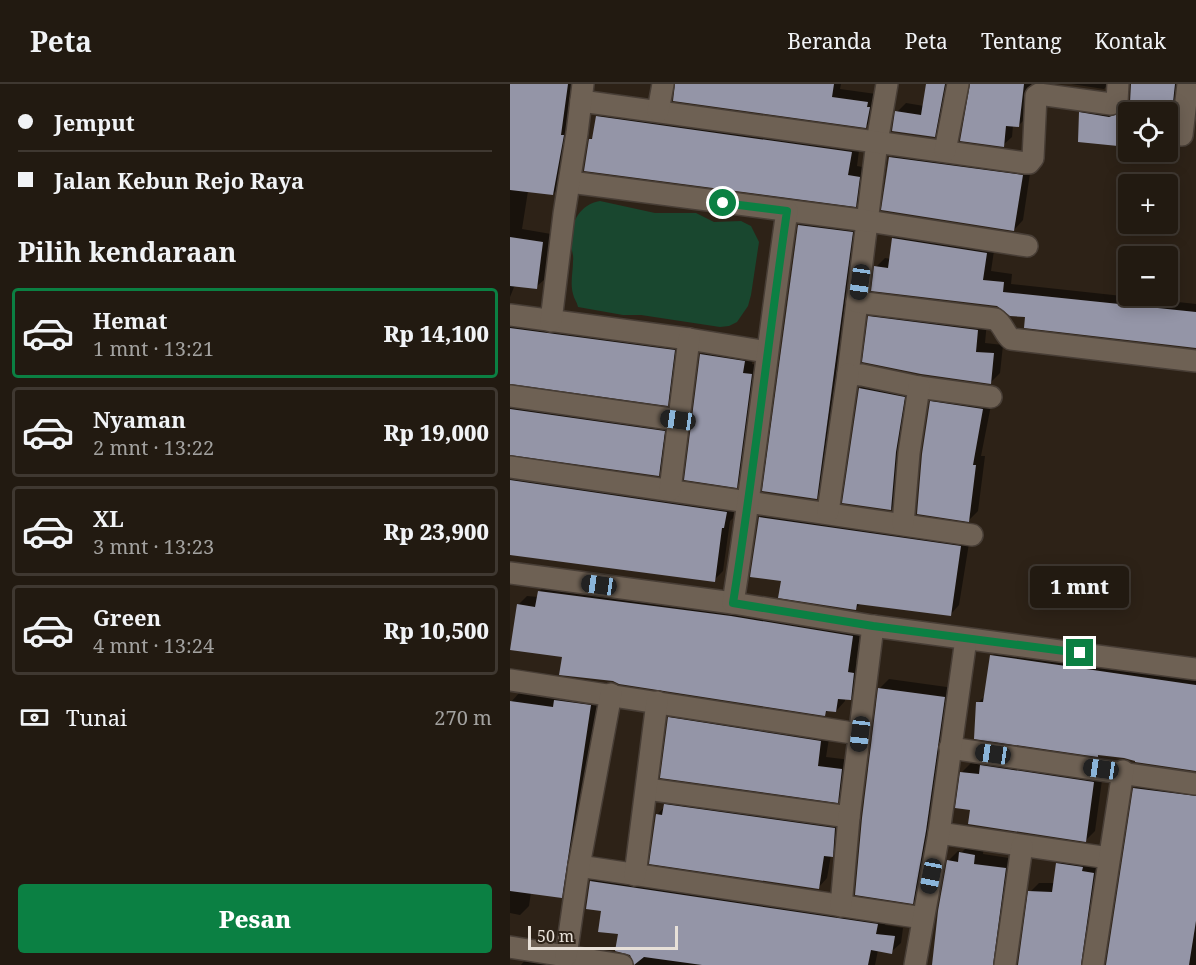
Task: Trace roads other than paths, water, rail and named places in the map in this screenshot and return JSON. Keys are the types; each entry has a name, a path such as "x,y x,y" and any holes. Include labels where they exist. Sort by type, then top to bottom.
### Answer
{"street":[{"path":"658,111 663,84"},
{"path":"828,512 877,142 887,84"},
{"path":"945,151 958,84"},
{"path":"551,321 582,92 658,111 1029,163 1033,158 1036,96 1039,94 1110,104 1117,101 1118,84"},
{"path":"1182,135 1188,84"},
{"path":"570,182 868,221 1027,246"},
{"path":"733,603 749,502 787,211"},
{"path":"857,302 995,319 1000,322 1005,334 1011,339 1196,361"},
{"path":"510,315 767,352"},
{"path":"670,490 689,339"},
{"path":"848,374 991,397"},
{"path":"903,524 909,453 919,387"},
{"path":"510,396 678,420"},
{"path":"510,467 972,535"},
{"path":"510,573 733,603 966,639 1195,664"},
{"path":"841,906 849,817 873,626"},
{"path":"915,965 939,833 966,639"},
{"path":"510,680 860,734"},
{"path":"566,956 579,866 611,694"},
{"path":"635,874 657,702"},
{"path":"950,748 1122,771 1196,784"},
{"path":"1093,965 1122,771"},
{"path":"647,789 849,817"},
{"path":"939,833 1108,858"},
{"path":"1005,965 1022,846"},
{"path":"579,866 923,918"},
{"path":"510,947 622,965"}]}
